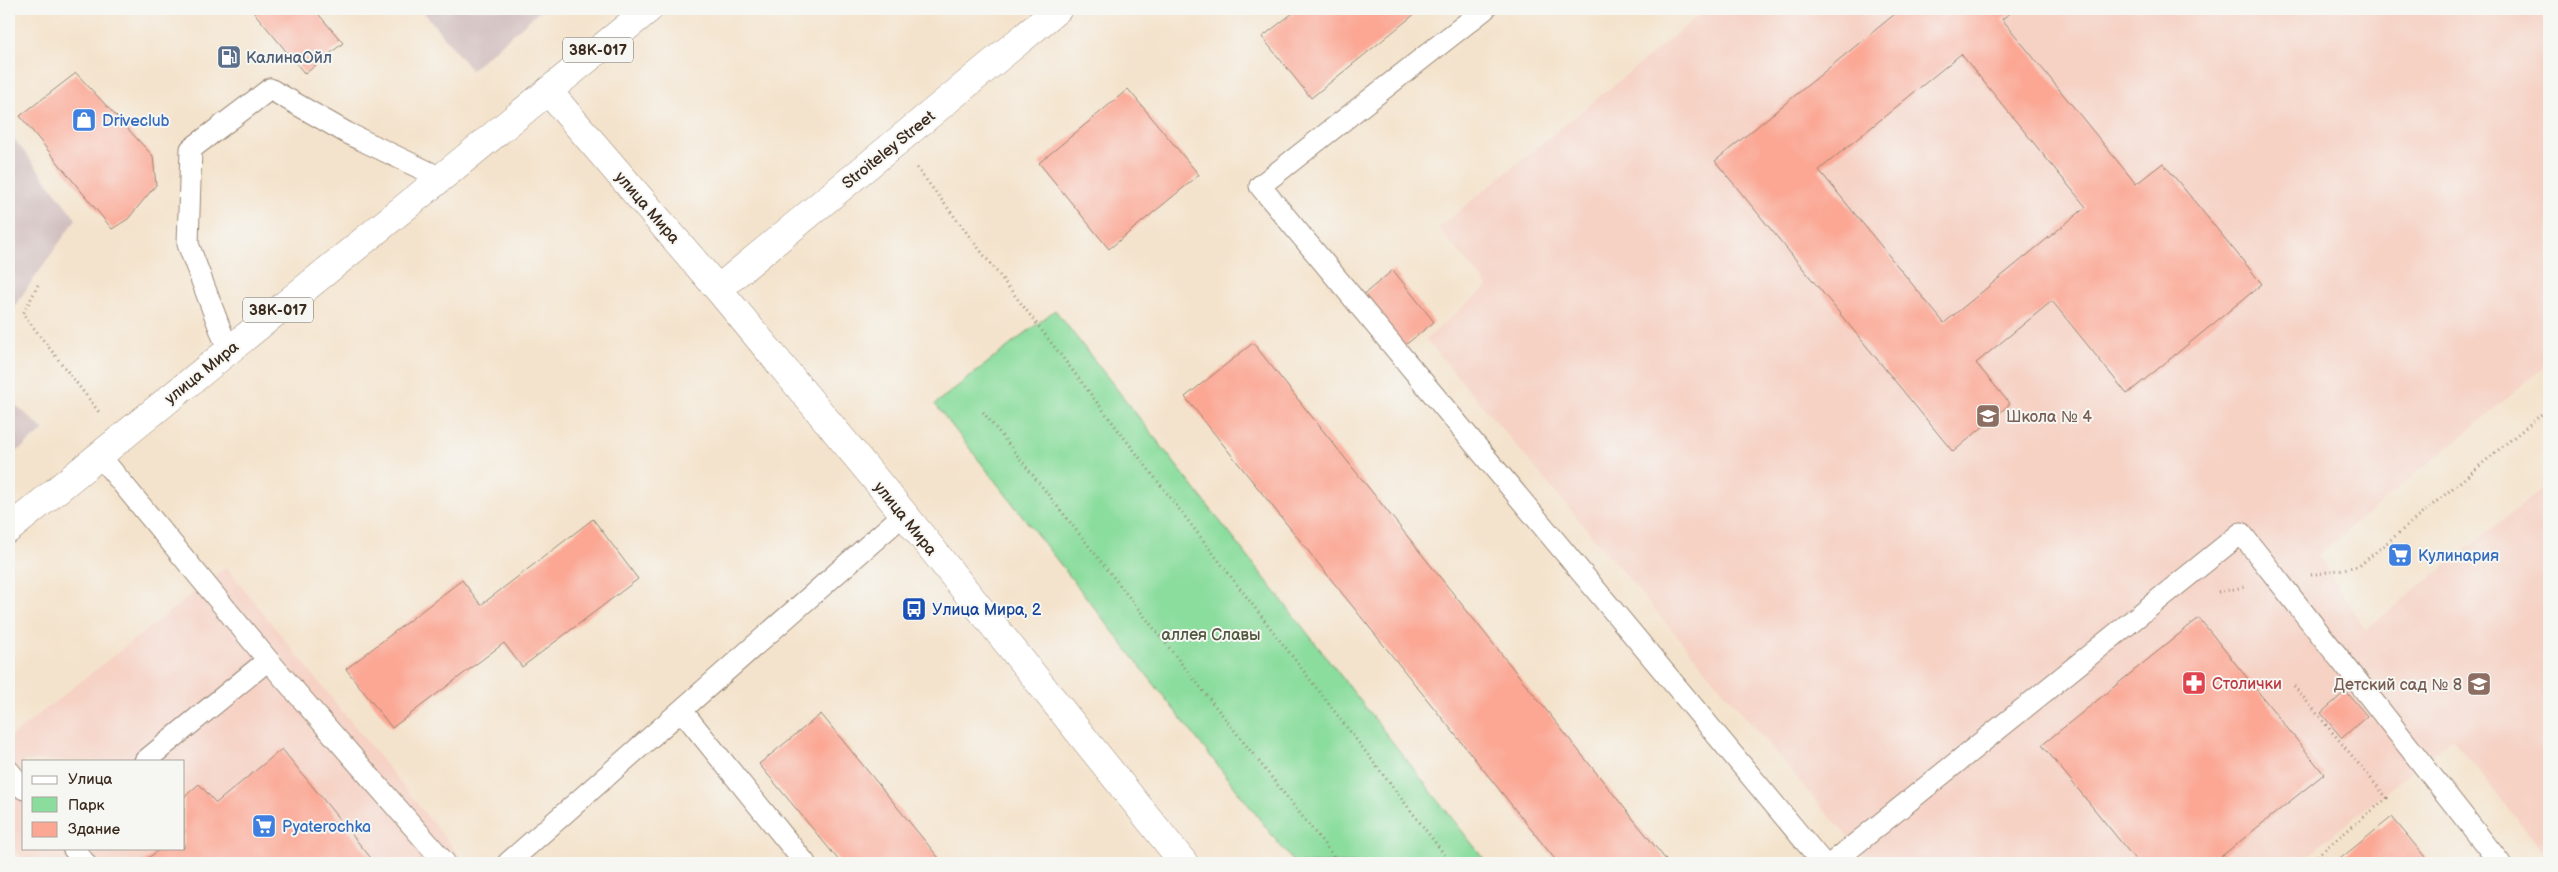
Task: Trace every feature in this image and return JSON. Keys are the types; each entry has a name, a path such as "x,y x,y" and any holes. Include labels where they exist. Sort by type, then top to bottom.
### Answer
{"main road":[{"name":"38К-017","path":"548,90 648,9"},
{"name":"Stroiteley Street","path":"718,289 1058,9"},
{"name":"улица Мира","path":"9,529 548,90 718,289 904,514 1184,863"}],"lane":[{"path":"1485,9 1260,186 1823,863"},
{"path":"228,350 188,244 192,149 270,89 348,133 441,178"},
{"path":"110,447 268,660 445,863"},
{"path":"508,863 904,514"},
{"path":"1843,860 2241,533 2500,863"},
{"path":"146,760 268,660"},
{"path":"682,711 805,863"},
{"path":"9,771 22,787"},
{"path":"75,850 85,863"}],"path":[{"path":"896,141 1451,863"},
{"path":"38,285 23,314 110,447"},
{"path":"2359,566 2549,408"},
{"path":"983,412 1339,863"},
{"path":"2294,686 2387,798 2308,863"}],"shaded area":[{"path":"421,9 542,9 471,70"},
{"name":"Школа № 4","path":"1707,9 2549,9 2549,363 2318,555 2365,630 2549,483 2549,859 2452,738 2298,863 1872,863 1824,810 1426,339 1488,286 1438,228"},
{"path":"9,132 76,219 9,314"},
{"path":"9,399 44,430 9,458"},
{"path":"226,567 465,863 27,863 9,842 9,738"}],"green space":[{"name":"аллея Славы","path":"1055,310 1487,863 1294,863 935,404"}],"building":[{"path":"253,9 314,9 343,43 305,74"},
{"path":"1298,9 1421,9 1311,98 1262,37"},
{"path":"1901,9 2016,9 2002,19 2136,184 2163,163 2262,284 2127,394 2052,301 1976,363 2010,404 1953,452 1715,161","holes":["1961,54 2086,207 1944,323 1819,170"]},
{"path":"76,73 153,156 156,185 128,219 112,229 20,116"},
{"path":"1128,89 1199,175 1109,249 1039,163"},
{"path":"1393,270 1434,322 1404,346 1363,295"},
{"path":"1253,343 1666,860 1662,863 1558,863 1185,397"},
{"path":"593,519 638,579 522,667 504,643 392,728 346,669 462,580 481,605"},
{"path":"2199,618 2324,774 2213,863 2138,863 2042,745"},
{"path":"2346,691 2367,716 2342,738 2321,713"},
{"path":"821,714 943,863 841,863 759,764"},
{"name":"Pyaterochka","path":"282,749 375,863 142,863 158,850 185,850 185,796 199,784 216,803"},
{"path":"2392,817 2430,863 2336,862"}],"place":[{"name":"КалинаОйл","path":"229,57"},
{"name":"Driveclub","path":"84,120"},
{"name":"Школа № 4","path":"1988,416"},
{"name":"Кулинария","path":"2400,555"},
{"name":"Улица Мира, 2","path":"914,609"},
{"name":"Столички","path":"2194,683"},
{"name":"Детский сад № 8","path":"2479,684"},
{"name":"Pyaterochka","path":"264,826"}]}
